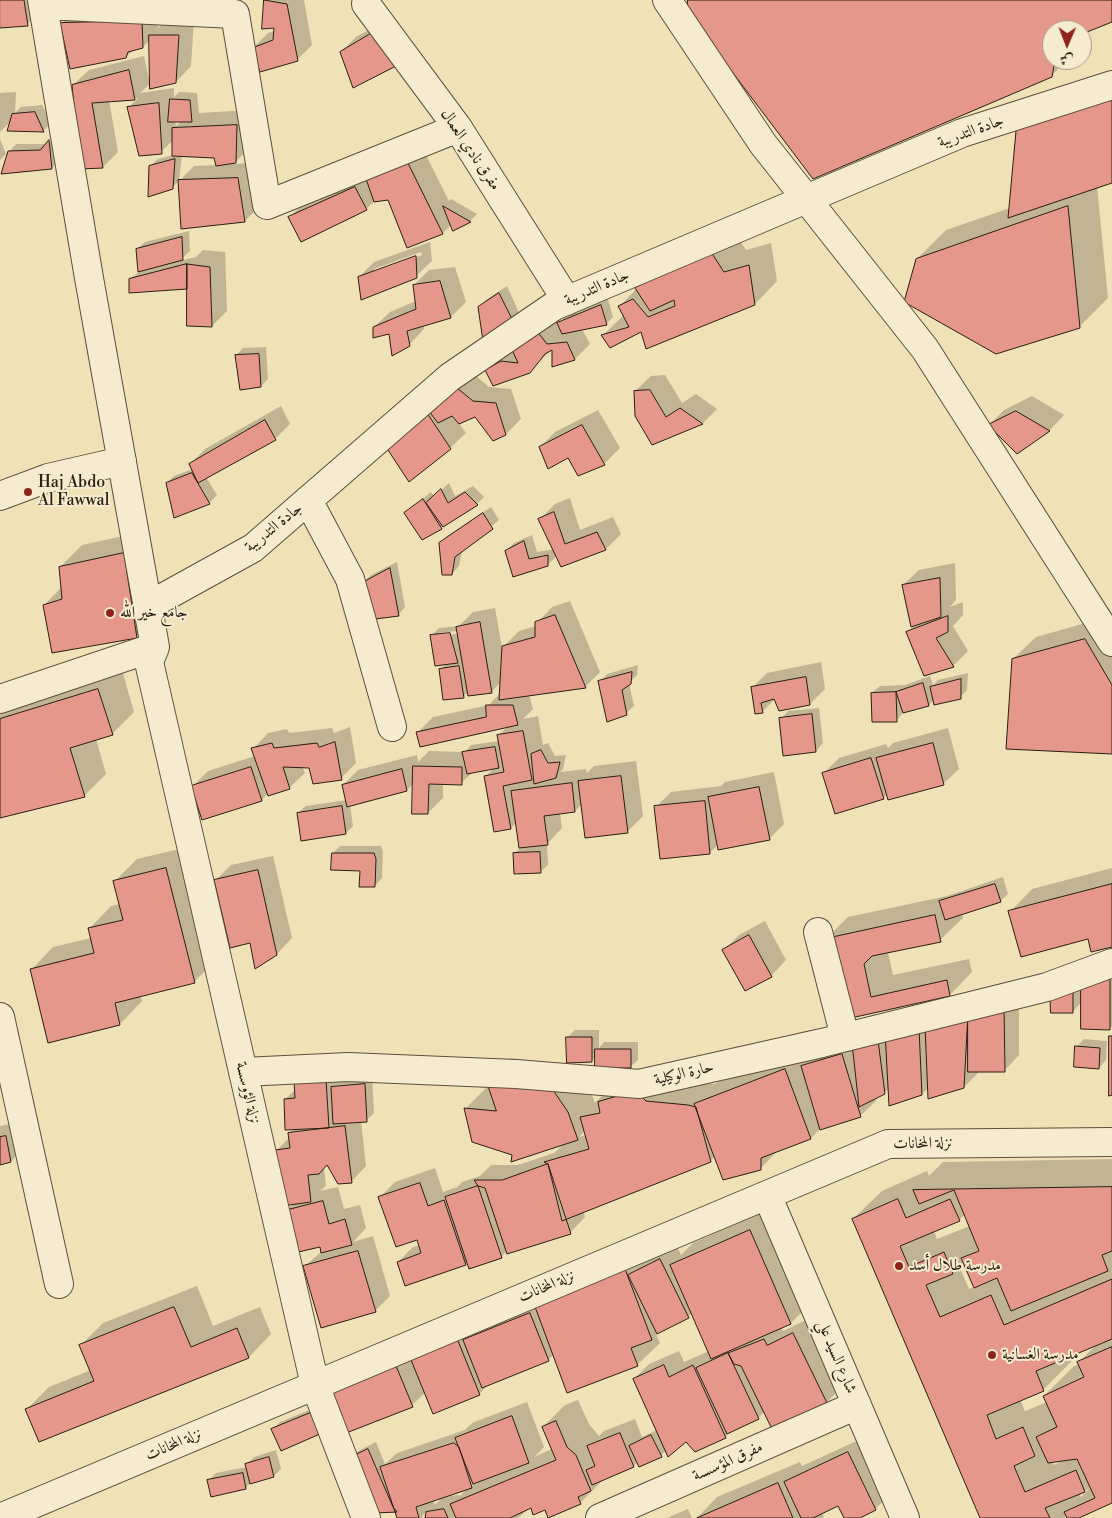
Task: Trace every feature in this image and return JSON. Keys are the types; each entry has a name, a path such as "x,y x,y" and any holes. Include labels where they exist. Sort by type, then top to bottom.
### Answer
{"street":[{"path":"667,0 763,144 925,349 1112,642"},
{"path":"42,2 235,7 267,206 458,128"},
{"name":"نزلة الؤوسسة","path":"42,2 148,606 152,654 243,1072 314,1385 366,1518"},
{"name":"مفرق نادي العمال","path":"366,4 458,128 567,301"},
{"name":"جادة التدريبة","path":"148,606 253,548 450,377 554,306 962,133 1112,85"},
{"path":"0,496 48,478 122,461"},
{"path":"308,500 350,579 392,727"},
{"path":"0,699 152,654"},
{"path":"818,932 845,1037"},
{"name":"حارة الوكيلية","path":"243,1072 348,1067 516,1074 639,1084 845,1037 1047,986 1112,963"},
{"path":"0,1016 59,1284"},
{"name":"نزلة المخانات","path":"0,1518 888,1144 1112,1142"},
{"name":"شارع السيد علي","path":"767,1195 905,1518"},
{"name":"مفرق المؤسسىة","path":"600,1518 856,1405"}],"building":[{"path":"0,0 24,0 28,26 0,28"},
{"path":"264,0 287,4 298,61 260,72 252,48 273,40 274,28 262,29"},
{"path":"688,0 1112,0 1112,22 1092,30 1092,20 1042,20 1042,70 1053,70 1052,77 813,179 687,12"},
{"path":"142,21 143,48 128,52 126,58 70,69 60,23"},
{"path":"372,33 398,65 353,88 340,52"},
{"path":"149,35 179,35 176,83 150,89"},
{"path":"129,70 135,100 92,103 103,168 80,169 72,85"},
{"path":"1112,90 1112,183 1008,218 1016,131"},
{"path":"170,99 190,100 192,122 168,122"},
{"path":"159,103 162,154 139,156 127,107"},
{"path":"35,112 44,132 7,131 12,114"},
{"path":"237,125 236,163 216,166 214,158 172,156 172,128"},
{"path":"49,140 52,169 1,174 8,151 40,150"},
{"path":"404,155 443,234 407,248 388,200 374,202 363,170"},
{"path":"175,159 173,189 148,197 149,166"},
{"path":"238,178 245,222 181,229 178,180"},
{"path":"355,187 367,210 301,242 288,217"},
{"path":"443,206 471,222 453,231"},
{"path":"1068,206 1080,328 996,354 904,302 916,259"},
{"path":"182,237 183,260 138,272 136,249"},
{"path":"711,252 724,272 749,265 755,305 646,349 641,332 610,348 601,335 629,327 618,306 633,299 648,317 675,306 674,300 650,311 635,288"},
{"path":"416,256 417,278 361,300 358,277"},
{"path":"187,264 210,267 212,327 187,326"},
{"path":"187,264 187,289 129,293 129,279"},
{"path":"440,281 451,318 407,331 410,346 392,356 389,334 373,338 373,327 416,309 413,285"},
{"path":"499,293 514,323 483,341 478,307"},
{"path":"601,305 607,325 562,334 557,323"},
{"path":"537,331 547,344 567,342 575,360 552,367 552,350 545,354 530,373 493,386 485,370 501,361 518,363 509,343"},
{"path":"259,354 261,387 240,390 235,355"},
{"path":"457,388 473,401 496,403 506,435 493,441 475,417 459,424 452,416 438,423 425,406"},
{"path":"650,390 666,417 680,408 703,424 652,445 635,416 634,391"},
{"path":"425,410 451,449 409,482 386,447"},
{"path":"1016,411 1050,431 1017,454 988,425"},
{"path":"265,420 276,440 198,483 189,464"},
{"path":"582,425 605,465 578,476 568,458 548,469 539,447"},
{"path":"192,473 210,504 174,518 166,483"},
{"path":"441,489 448,503 465,492 478,505 443,527 426,503"},
{"path":"423,499 442,529 422,540 404,513"},
{"path":"554,512 565,544 597,532 606,550 561,567 538,519"},
{"path":"483,513 493,529 455,557 452,575 442,575 439,543"},
{"path":"524,541 529,559 548,555 548,566 513,577 505,551"},
{"path":"124,553 137,638 52,653 43,605 62,599 59,567"},
{"path":"390,568 399,616 367,620 362,583"},
{"path":"940,578 941,617 911,627 902,585"},
{"path":"555,615 586,688 499,700 502,646 535,637 535,622"},
{"path":"948,616 948,632 936,638 954,667 924,676 906,632"},
{"path":"480,622 492,693 468,696 456,627"},
{"path":"450,633 458,663 435,666 430,635"},
{"path":"1085,639 1112,685 1112,754 1006,749 1012,659"},
{"path":"459,666 464,698 443,700 439,669"},
{"path":"632,672 631,684 622,690 627,715 607,722 598,681"},
{"path":"806,677 810,705 779,711 774,699 761,703 763,713 755,714 751,687"},
{"path":"961,679 961,699 934,705 930,687"},
{"path":"923,683 929,706 903,713 896,692"},
{"path":"98,689 113,735 70,748 85,797 0,818 0,719"},
{"path":"896,692 897,722 872,722 871,693"},
{"path":"486,705 513,705 518,725 420,747 416,732 486,717"},
{"path":"812,714 816,752 783,756 779,718"},
{"path":"523,731 532,780 503,786 511,829 494,832 484,776 504,772 497,735"},
{"path":"335,742 342,780 313,784 309,768 283,767 290,789 268,796 251,748 272,743 274,748 317,743 319,747"},
{"path":"933,743 944,785 888,800 876,758"},
{"path":"495,747 499,768 467,774 462,752"},
{"path":"541,750 548,763 560,762 556,778 534,784 531,754"},
{"path":"871,758 884,799 835,814 822,773"},
{"path":"413,766 462,767 462,785 429,784 428,814 412,814"},
{"path":"251,767 262,801 202,820 191,786"},
{"path":"402,769 407,791 347,807 342,785"},
{"path":"621,776 628,833 585,838 578,781"},
{"path":"572,783 575,812 544,816 548,845 519,848 511,791"},
{"path":"759,787 770,840 718,850 708,797"},
{"path":"705,801 710,854 660,859 654,806"},
{"path":"342,806 346,834 301,841 297,813"},
{"path":"540,852 541,873 514,874 513,853"},
{"path":"332,853 374,853 376,859 375,887 359,887 360,871 331,870"},
{"path":"166,868 195,983 115,1003 120,1025 48,1043 30,969 94,953 88,928 123,920 113,881"},
{"path":"258,870 277,955 255,969 250,943 230,948 214,880"},
{"path":"995,884 1001,902 945,920 939,901"},
{"path":"1112,884 1112,947 1091,952 1088,939 1021,957 1008,911"},
{"path":"935,915 941,942 872,956 864,964 871,997 947,980 950,996 842,1020 825,939"},
{"path":"749,935 772,977 745,991 722,950"},
{"path":"1081,979 1110,979 1110,1030 1081,1029"},
{"path":"1050,990 1073,990 1073,1013 1051,1013"},
{"path":"968,1006 1004,1006 1005,1072 968,1072"},
{"path":"968,1013 964,1088 928,1099 925,1025"},
{"path":"919,1028 922,1095 889,1106 885,1031"},
{"path":"1109,1036 1112,1036 1112,1095 1109,1096"},
{"path":"566,1037 592,1037 592,1062 567,1063"},
{"path":"878,1040 885,1094 859,1107 852,1043"},
{"path":"1075,1046 1100,1048 1099,1069 1074,1067"},
{"path":"595,1049 631,1049 631,1068 595,1068"},
{"path":"842,1054 861,1117 820,1130 801,1066"},
{"path":"785,1069 811,1139 761,1158 761,1170 723,1180 694,1104"},
{"path":"326,1079 329,1128 285,1130 284,1099 295,1098 294,1081"},
{"path":"486,1079 551,1087 568,1112 578,1140 511,1162 512,1155 472,1142 464,1108 496,1111"},
{"path":"365,1084 367,1122 333,1124 331,1087"},
{"path":"636,1091 646,1101 696,1107 711,1162 562,1221 548,1164 544,1162 589,1149 580,1117 600,1113 598,1102"},
{"path":"345,1126 352,1183 338,1184 327,1165 319,1174 308,1175 311,1202 282,1206 275,1150 290,1148 288,1133"},
{"path":"6,1136 11,1162 0,1165 0,1137"},
{"path":"548,1164 571,1234 507,1254 485,1188 478,1186 474,1180 502,1180"},
{"path":"420,1183 428,1206 444,1200 466,1265 405,1286 397,1262 421,1253 417,1240 396,1247 378,1197"},
{"path":"478,1186 502,1258 469,1269 445,1197"},
{"path":"1112,1187 1112,1251 1102,1255 1108,1271 1011,1311 997,1278 974,1288 961,1258 979,1251 954,1190 919,1204 913,1190"},
{"name":"مدرسة الغسانية","path":"898,1199 906,1218 950,1199 960,1221 900,1246 909,1267 944,1252 953,1274 926,1285 940,1317 991,1295 1004,1325 1112,1279 1112,1339 1036,1371 1044,1391 987,1415 996,1439 1023,1427 1035,1456 1014,1466 1025,1492 1076,1470 1085,1492 1045,1508 1050,1518 980,1518 852,1219"},
{"path":"323,1201 329,1224 345,1219 352,1245 321,1253 320,1247 294,1253 284,1211"},
{"path":"750,1230 791,1324 711,1359 670,1265"},
{"path":"358,1251 376,1312 321,1328 303,1266"},
{"path":"660,1259 689,1318 657,1334 628,1275"},
{"path":"625,1269 652,1340 631,1348 638,1366 567,1393 534,1304"},
{"path":"174,1307 191,1347 237,1328 249,1358 39,1442 25,1409 94,1381 79,1345"},
{"path":"530,1313 549,1361 482,1388 463,1340"},
{"path":"793,1333 827,1403 772,1429 741,1366 734,1364 728,1353 764,1339 767,1345"},
{"path":"456,1336 480,1395 433,1414 409,1355"},
{"path":"1112,1347 1112,1503 1079,1518 1067,1518 1064,1512 1095,1498 1077,1459 1048,1463 1036,1437 1057,1427 1043,1396 1084,1377 1077,1362"},
{"path":"728,1353 759,1419 727,1434 696,1368"},
{"path":"394,1361 413,1407 341,1435 323,1390"},
{"path":"664,1365 669,1377 693,1365 726,1438 695,1452 686,1442 668,1457 633,1379"},
{"path":"320,1409 329,1430 281,1451 271,1429"},
{"path":"512,1416 529,1463 473,1484 455,1438"},
{"path":"556,1421 567,1447 576,1455 591,1491 578,1497 581,1504 548,1518 545,1510 533,1515 531,1508 510,1518 456,1518 450,1504 556,1460 542,1427"},
{"path":"620,1433 634,1467 592,1485 586,1470 595,1466 587,1446"},
{"path":"651,1435 662,1457 639,1467 629,1446"},
{"path":"454,1443 459,1447 472,1488 416,1507 419,1518 397,1518 380,1467"},
{"path":"368,1449 393,1507 397,1512 375,1513 349,1458"},
{"path":"848,1452 876,1510 860,1518 844,1518 838,1506 813,1518 801,1518 784,1482"},
{"path":"269,1457 274,1477 250,1484 245,1464"},
{"path":"243,1473 246,1489 211,1497 207,1480"},
{"path":"778,1483 793,1518 697,1518"},
{"path":"444,1509 448,1518 425,1518 426,1512"}],"place":[{"name":"Haj Abdo Al Fawwal","path":"28,492"},
{"name":"جامع خير الله","path":"110,613"},
{"name":"مدرسة طلال أسد","path":"899,1266"},
{"name":"مدرسة الغسانية","path":"992,1355"}]}
